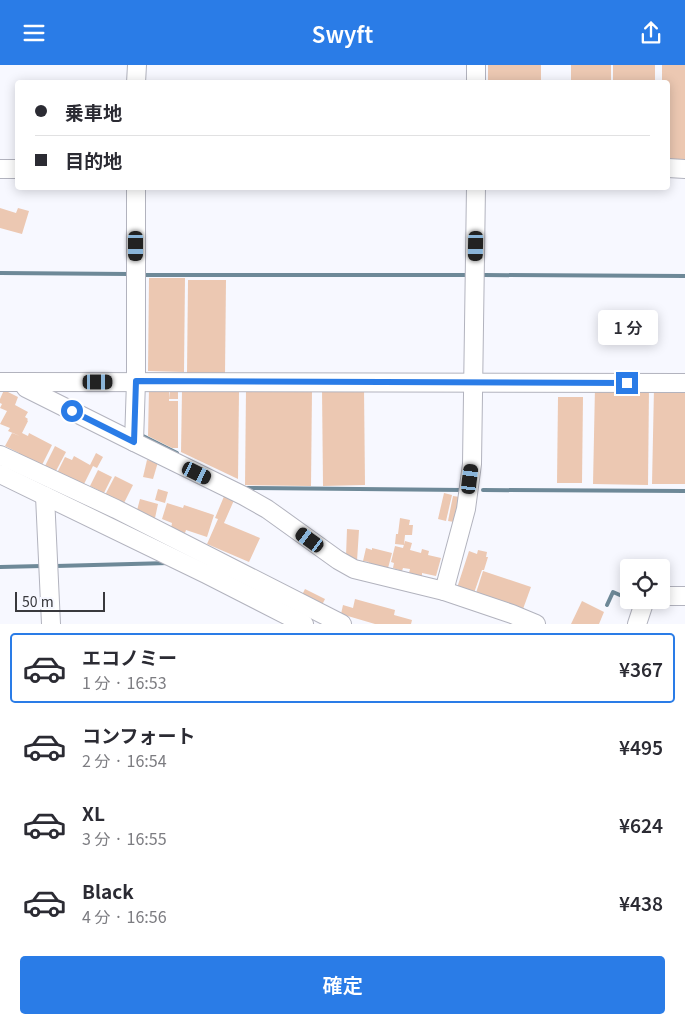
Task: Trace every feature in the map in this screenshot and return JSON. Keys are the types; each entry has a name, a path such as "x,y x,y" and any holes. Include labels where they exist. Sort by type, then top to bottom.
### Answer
{"street":[{"path":"136,65 136,80"},
{"path":"476,65 476,80"},
{"path":"0,169 15,169"},
{"path":"670,169 685,169"},
{"path":"134,442 136,381 136,190"},
{"path":"444,591 466,509 472,464 476,190"},
{"path":"0,381 685,383"},
{"path":"22,382 26,387 244,496 338,561 354,569 444,591 536,624"},
{"path":"0,455 116,509 342,624"},
{"path":"0,473 304,624"},
{"path":"45,496 51,624"},
{"path":"670,596 685,596"},
{"path":"637,624 642,609"}],"building":[{"path":"488,65 541,65 541,80 488,80"},
{"path":"571,65 611,65 611,80 571,80"},
{"path":"613,65 655,65 655,80 613,80"},
{"path":"662,65 685,65 685,159 670,159 670,80 662,80"},
{"path":"0,208 16,213 18,208 29,211 22,234 0,228"},
{"path":"149,278 185,278 184,372 148,371"},
{"path":"188,280 226,280 225,374 187,373"},
{"path":"595,387 649,388 648,485 593,484"},
{"path":"364,388 365,485 323,486 322,389"},
{"path":"654,388 685,388 685,484 652,484"},
{"path":"149,389 169,389 169,401 178,401 178,448 172,448 148,436"},
{"path":"170,389 178,389 178,399 169,399"},
{"path":"246,389 312,390 311,486 245,485"},
{"path":"4,390 18,397 15,405 28,412 25,417 28,421 22,433 28,436 29,433 52,445 41,467 17,458 19,453 5,446 12,433 20,436 8,431 10,428 0,424 7,411 0,408 2,404 0,399"},
{"path":"182,391 239,392 238,479 181,452"},
{"path":"558,397 583,397 582,483 557,483"},
{"path":"55,446 66,452 56,471 45,466"},
{"path":"96,453 103,457 97,468 93,466 83,486 57,473 65,457 72,460 74,456 90,465"},
{"path":"147,460 158,462 153,479 143,477"},
{"path":"98,470 112,477 104,493 90,486"},
{"path":"115,476 133,485 122,507 104,497"},
{"path":"158,489 168,492 165,503 155,500"},
{"path":"444,493 452,495 446,521 438,519"},
{"path":"225,494 235,498 224,523 260,538 249,562 207,544 218,519 215,518"},
{"path":"453,496 460,497 454,522 448,521"},
{"path":"140,499 158,504 155,518 136,514"},
{"path":"167,503 183,508 184,505 214,515 207,537 186,530 185,533 171,528 172,523 162,519"},
{"path":"400,518 410,520 409,525 413,525 412,535 405,535 404,545 395,544"},
{"path":"347,529 359,530 357,561 349,561 350,556 346,556"},
{"path":"405,541 412,543 410,550 421,553 422,549 429,551 428,555 441,558 436,576 422,573 422,576 409,573 410,569 403,568 402,571 393,568 394,563 391,562 395,546 403,548"},
{"path":"366,548 392,553 387,572 367,567 369,562 363,561"},
{"path":"478,550 487,552 486,557 488,557 474,593 457,588 469,551 477,554"},
{"path":"483,571 531,587 523,609 476,593"},
{"path":"305,589 325,599 321,607 301,597"},
{"path":"355,599 395,610 394,615 412,620 411,624 375,624 341,614 343,605 353,608"},
{"path":"582,601 604,612 599,624 571,624"}],"waterway":[{"path":"0,273 130,274"},
{"path":"142,275 467,275"},
{"path":"484,275 685,276"},
{"path":"141,435 177,453"},
{"path":"245,488 463,490"},
{"path":"483,490 685,491"},
{"path":"56,566 169,563"},
{"path":"0,567 42,566"},
{"path":"607,605 613,592 620,595"}],"route":[{"path":"72,411 134,442 136,381 627,383"}]}
